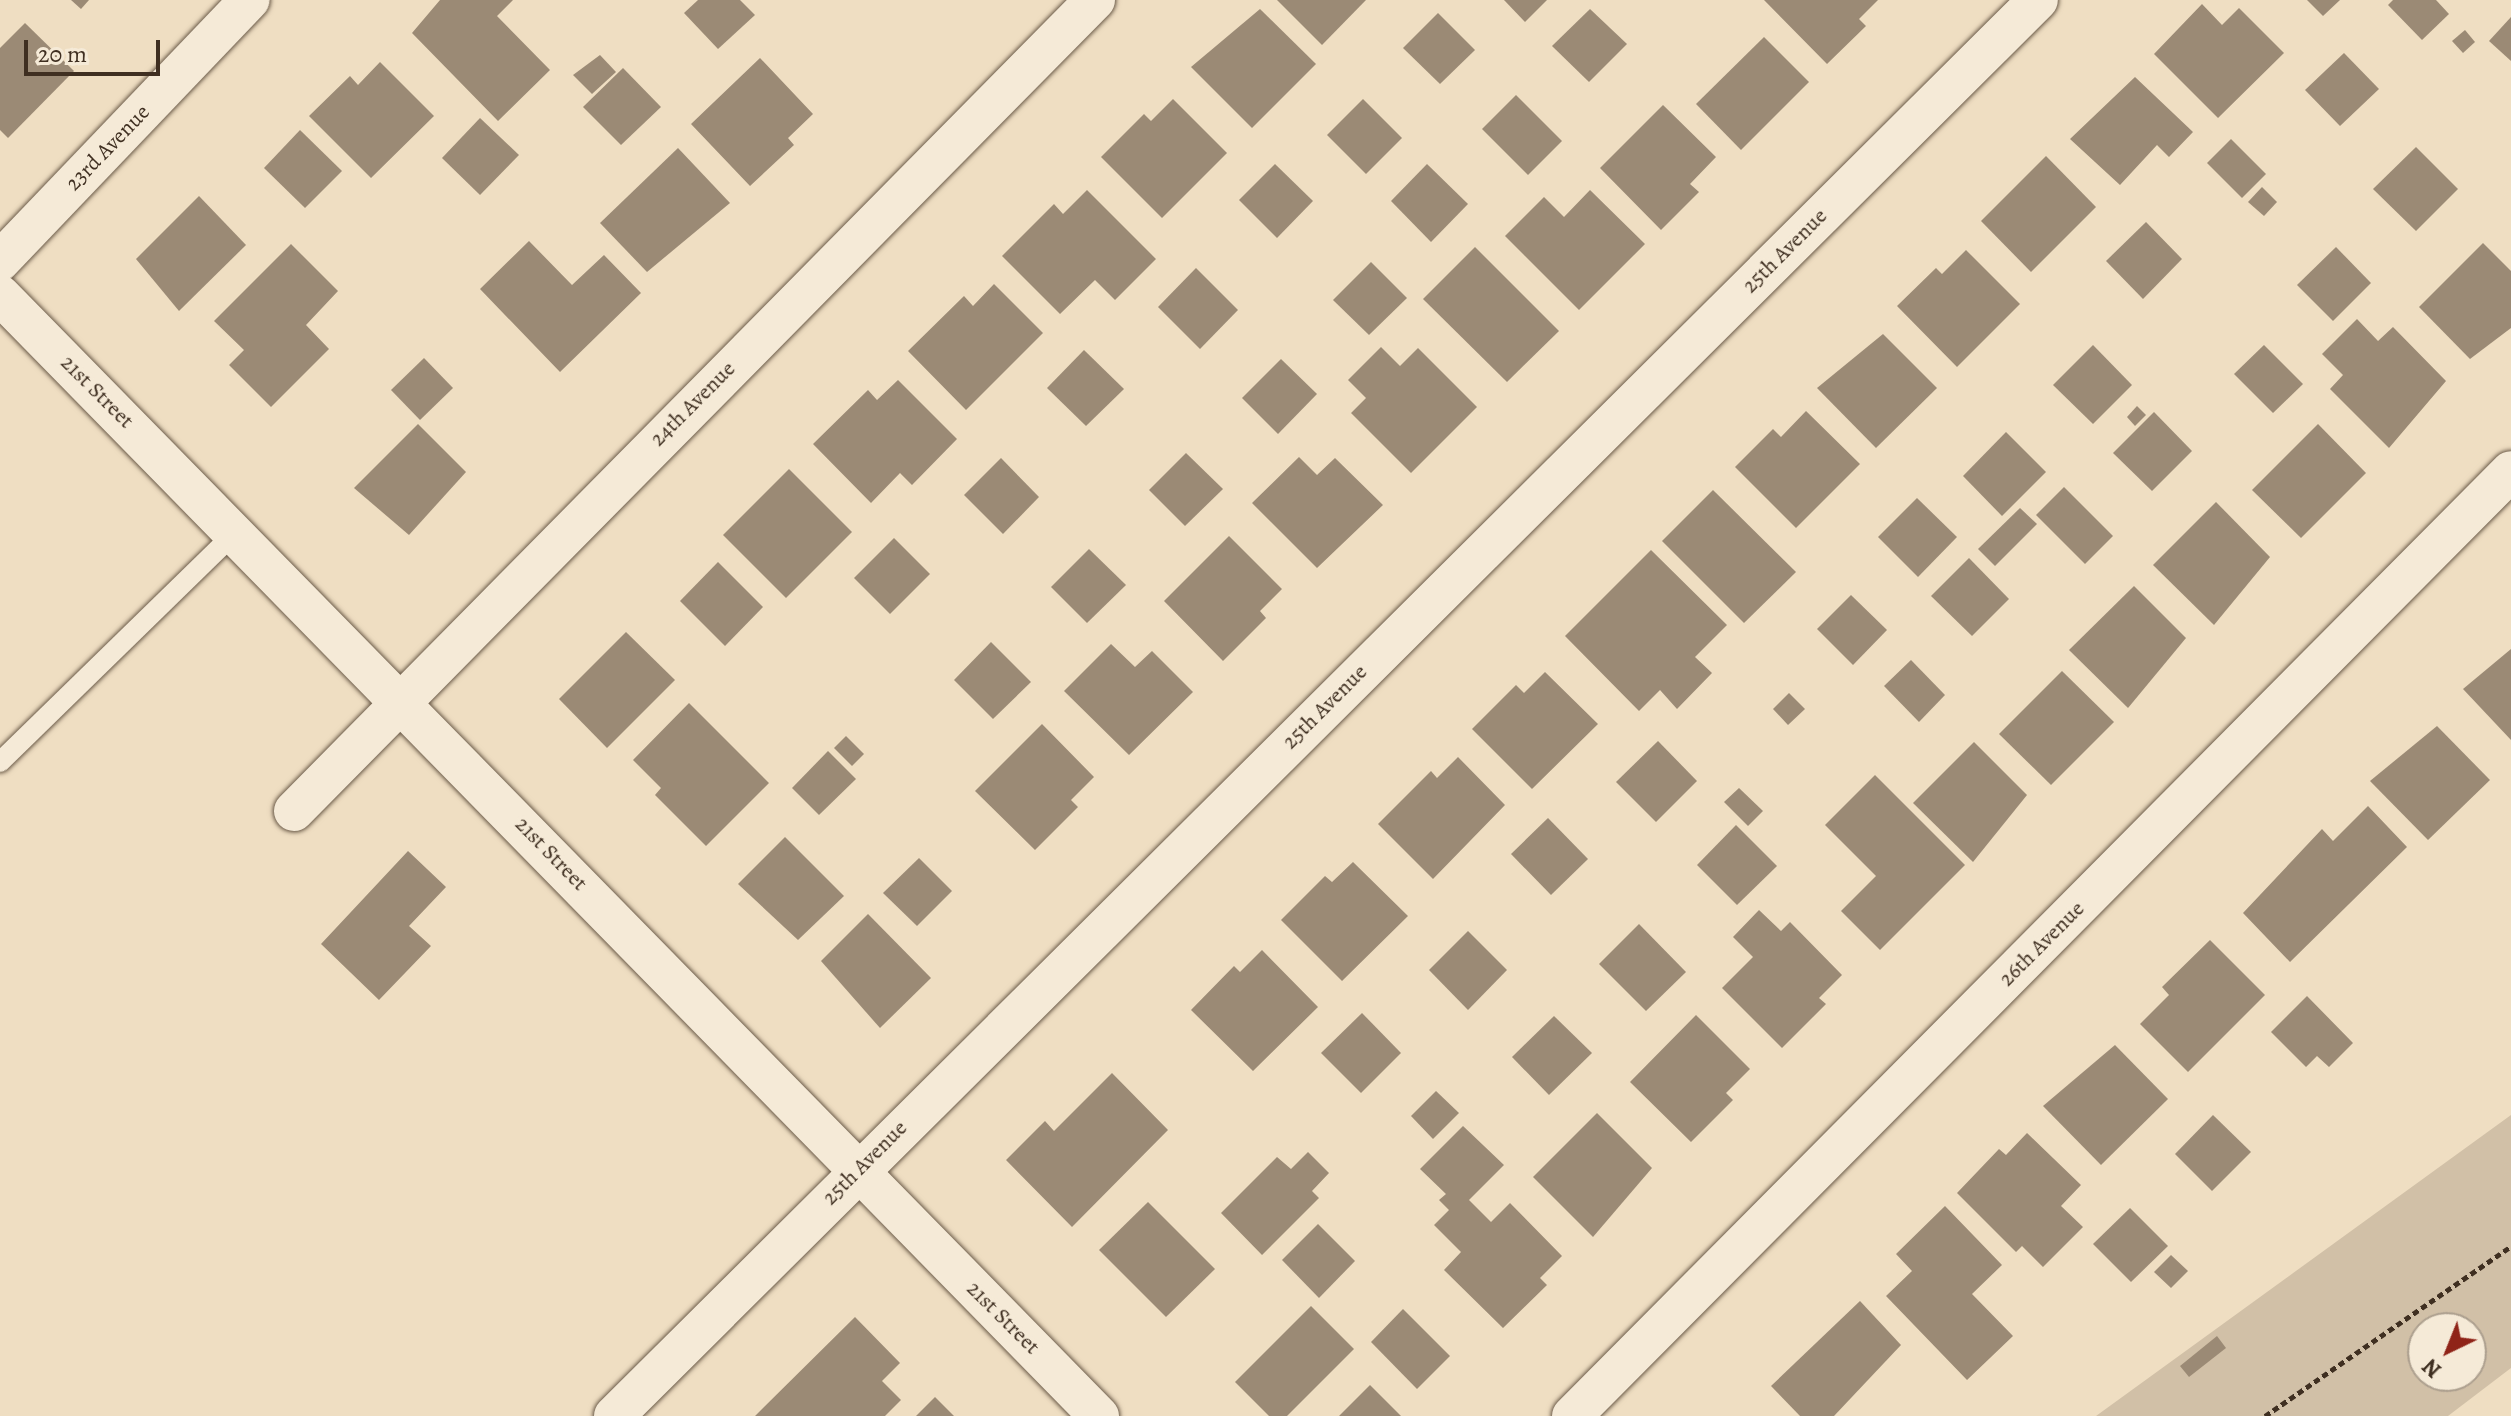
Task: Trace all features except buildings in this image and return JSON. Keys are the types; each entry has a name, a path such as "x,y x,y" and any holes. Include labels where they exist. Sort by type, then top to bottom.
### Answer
{"street":[{"name":"23rd Avenue","path":"0,261 249,0"},
{"name":"24th Avenue","path":"294,811 401,698 1095,0"},
{"name":"25th Avenue","path":"614,1416 2038,0"},
{"name":"21st Street","path":"0,295 401,698 857,1171 1099,1416"},
{"name":"26th Avenue","path":"1572,1416 2509,479"}],"lane":[{"path":"0,762 236,532"}],"path":[{"path":"2265,1416 2511,1246"}],"shaded area":[{"path":"2511,1115 2511,1368 2487,1386 2487,1312 2407,1312 2407,1392 2480,1392 2448,1416 2096,1416"}]}
